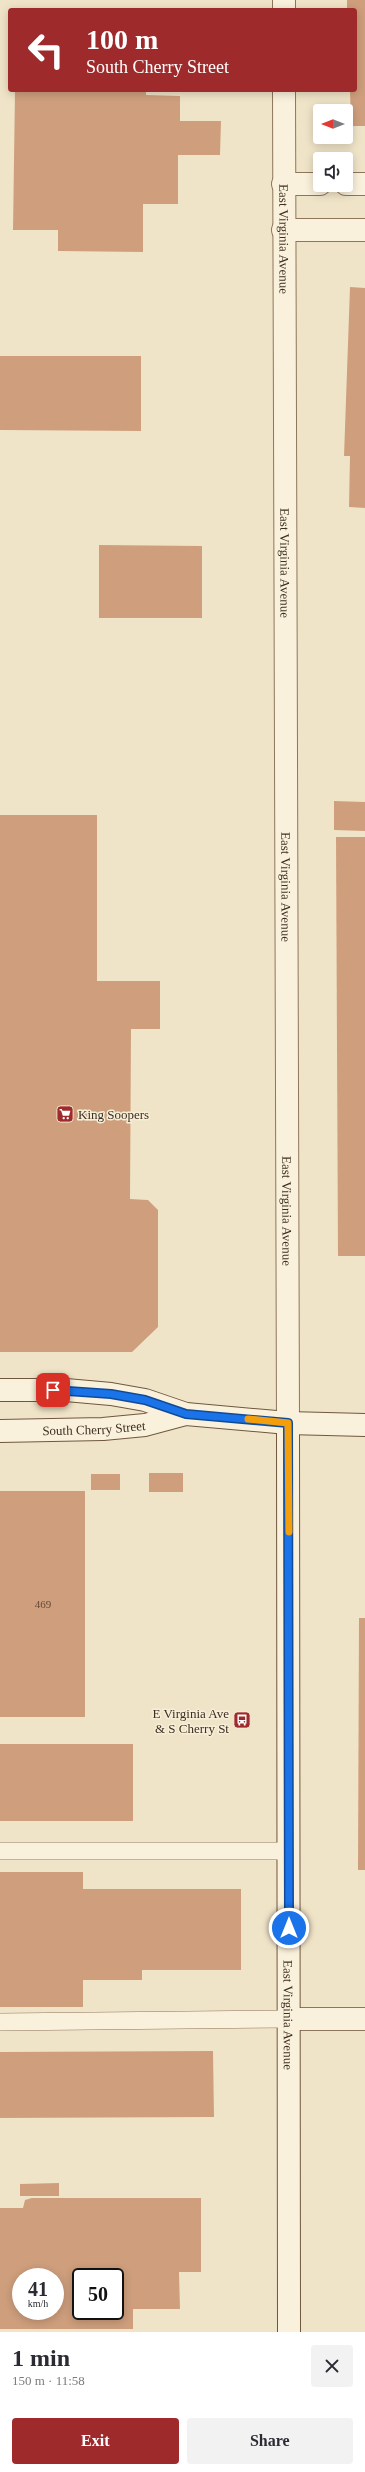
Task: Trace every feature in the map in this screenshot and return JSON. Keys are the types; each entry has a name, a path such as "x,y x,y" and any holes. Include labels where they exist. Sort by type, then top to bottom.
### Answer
{"street":[{"name":"East Virginia Avenue","path":"284,92 283,230 290,2332"},
{"path":"283,184 313,184"},
{"path":"353,184 365,184"},
{"path":"283,230 365,230"},
{"name":"South Cherry Street","path":"0,1390 66,1390 111,1394 145,1400 186,1414 288,1423 365,1425"},
{"name":"South Cherry Street","path":"0,1431 108,1429 145,1425 186,1414"},
{"path":"289,2019 365,2019"}],"lane":[{"path":"0,1852 289,1852"},
{"path":"0,2022 289,2019"}],"building":[{"path":"347,0 365,0 365,126 353,126 353,104 350,104 350,92 357,92 357,8 347,8"},
{"path":"15,92 146,92 146,95 180,96 180,121 221,121 220,155 178,155 178,204 143,204 143,252 58,251 58,230 13,230"},
{"path":"350,287 365,288 365,508 349,507 350,456 344,456"},
{"path":"0,356 141,356 141,431 0,430"},
{"path":"99,545 202,546 202,618 99,618"},
{"path":"334,801 365,802 365,831 334,830"},
{"name":"King Soopers","path":"0,815 97,815 97,981 160,981 160,1029 131,1029 130,1199 148,1200 158,1210 158,1327 132,1352 0,1352"},
{"path":"336,837 365,837 365,1256 338,1256"},
{"path":"149,1473 183,1473 183,1492 149,1492"},
{"path":"91,1474 120,1474 120,1490 91,1490"},
{"path":"0,1491 85,1491 85,1717 0,1717"},
{"path":"359,1618 365,1618 365,1870 358,1870"},
{"path":"0,1744 133,1744 133,1821 0,1821"},
{"path":"0,1872 83,1872 83,1889 241,1889 241,1970 142,1970 142,1980 83,1980 83,2007 0,2007"},
{"path":"213,2051 214,2117 0,2118 0,2052"},
{"path":"59,2183 59,2196 20,2196 20,2184"},
{"path":"32,2198 201,2198 201,2272 179,2272 180,2309 133,2309 133,2329 0,2329 0,2208 23,2208 25,2200"}],"slow traffic":[{"path":"248,1419 288,1423 289,1532"}],"place":[{"name":"King Soopers","path":"65,1114"},
{"name":"E Virginia Ave & S Cherry St","path":"242,1720"}],"route":[{"path":"53,1390 111,1394 145,1400 186,1414 288,1423 289,1928"}]}
